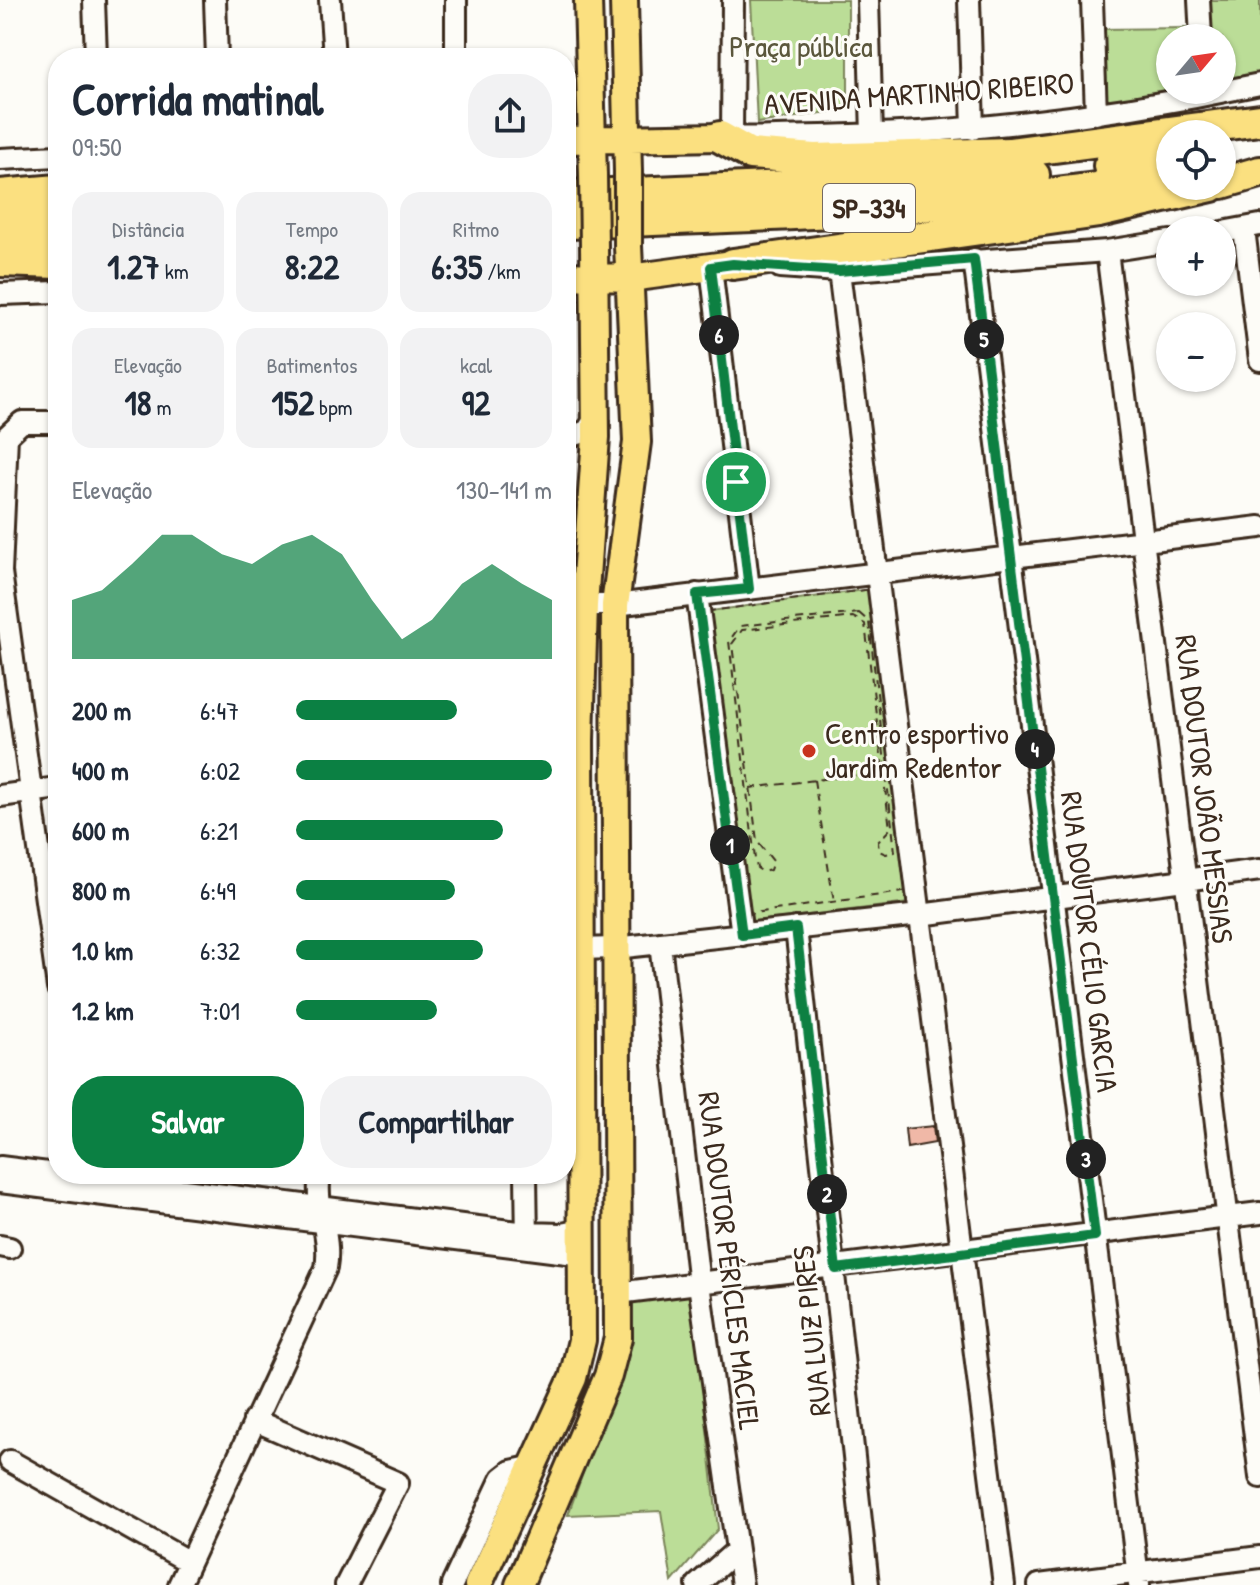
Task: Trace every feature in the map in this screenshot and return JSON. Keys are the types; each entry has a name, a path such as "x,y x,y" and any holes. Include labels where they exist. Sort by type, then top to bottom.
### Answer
{"highway":[{"path":"726,137 750,154 815,159 1009,153 1260,120"},
{"path":"1236,141 1260,135"},
{"name":"SP-334","path":"576,196 1024,176 1156,157"},
{"path":"1236,164 1260,159"},
{"path":"1236,179 1260,172"},
{"name":"SP-334","path":"576,223 957,203 1156,179"},
{"path":"0,195 48,191"},
{"path":"722,266 1099,212 1156,199"},
{"path":"0,214 48,212"},
{"path":"0,243 48,241"},
{"path":"0,261 48,263"}],"main road":[{"path":"576,697 596,417 593,176 579,140 588,0"},
{"path":"519,1585 614,1358 618,1293 615,605 637,442 628,246 624,0"},
{"name":"AVENIDA MARTINHO RIBEIRO","path":"579,140 628,136 726,137"},
{"path":"576,277 630,278 722,266"},
{"path":"478,1585 534,1466 579,1359 584,1303 576,840"},
{"path":"582,1242 600,1256 618,1246"},
{"path":"584,1303 592,1297 618,1293"}],"street":[{"path":"94,0 96,48"},
{"path":"215,0 217,48"},
{"path":"330,0 333,48"},
{"path":"456,0 456,48"},
{"path":"726,137 733,0"},
{"path":"868,0 872,135"},
{"path":"969,0 973,129"},
{"path":"1092,0 1096,114"},
{"path":"1199,0 1200,24"},
{"name":"AVENIDA MARTINHO RIBEIRO","path":"1236,88 1260,84"},
{"name":"AVENIDA MARTINHO RIBEIRO","path":"726,137 872,135 973,129 1096,114 1156,102"},
{"path":"0,159 48,157"},
{"path":"1252,227 1260,360"},
{"path":"749,589 722,266 839,271 1107,251 1156,243"},
{"name":"RUA DOUTOR JOÃO MESSIAS","path":"1107,251 1260,1477"},
{"name":"RUA DOUTOR CÉLIO GARCIA","path":"974,259 1138,1578"},
{"path":"839,271 1004,1585"},
{"path":"0,294 48,292"},
{"path":"576,435 587,431 596,417"},
{"path":"48,422 22,422 13,427 4,448 1,572 48,915"},
{"path":"584,605 615,605 1260,527"},
{"path":"697,594 742,935"},
{"path":"0,796 48,789"},
{"path":"579,949 615,948 920,915 1260,870"},
{"name":"RUA LUIZ PIRES","path":"796,928 836,1269 868,1585"},
{"name":"RUA DOUTOR PÉRICLES MACIEL","path":"660,943 699,1284 742,1585"},
{"path":"0,1167 48,1175"},
{"path":"0,1182 48,1182"},
{"path":"97,1184 137,1191 218,1191 322,1214 527,1240 582,1242"},
{"path":"179,1585 326,1268 328,1240 322,1214 320,1184"},
{"path":"526,1184 527,1240"},
{"path":"618,1293 836,1269 1260,1213"},
{"path":"254,1420 398,1483 346,1585"},
{"path":"10,1461 189,1562"},
{"path":"452,1585 502,1478 511,1471 534,1466"},
{"path":"697,1585 737,1550"},
{"path":"1039,1585 1138,1578 1260,1557"}],"path":[{"path":"872,589 909,891 834,902 747,914 710,611 872,589"},
{"path":"859,613 864,616 869,622 895,852 886,854 879,851 878,842 890,829 865,624 860,618 742,630 732,644 750,788 757,841 773,861 770,870 763,872 757,868 755,859 729,641 740,626 859,613"},
{"path":"750,788 883,772"},
{"path":"814,780 834,902 848,923"}],"green space":[{"name":"Praça pública","path":"751,0 848,0 848,109 757,123"},
{"path":"1204,0 1260,0 1260,77 1236,81 1236,24 1205,24"},
{"path":"1156,28 1156,97 1101,108 1098,29"},
{"name":"Centro esportivo Jardim Redentor","path":"872,589 910,903 748,922 710,611"},
{"path":"692,1295 718,1529 672,1582 661,1511 568,1515 624,1358 626,1301"}],"building":[{"path":"933,1126 935,1143 907,1148 905,1129"}],"place":[{"name":"Centro esportivo Jardim Redentor","path":"809,751"}],"route":[{"path":"974,259 1095,1236 836,1269 796,928 742,935 697,594 749,589 736,482 711,267 733,264 839,271 974,259"}]}
